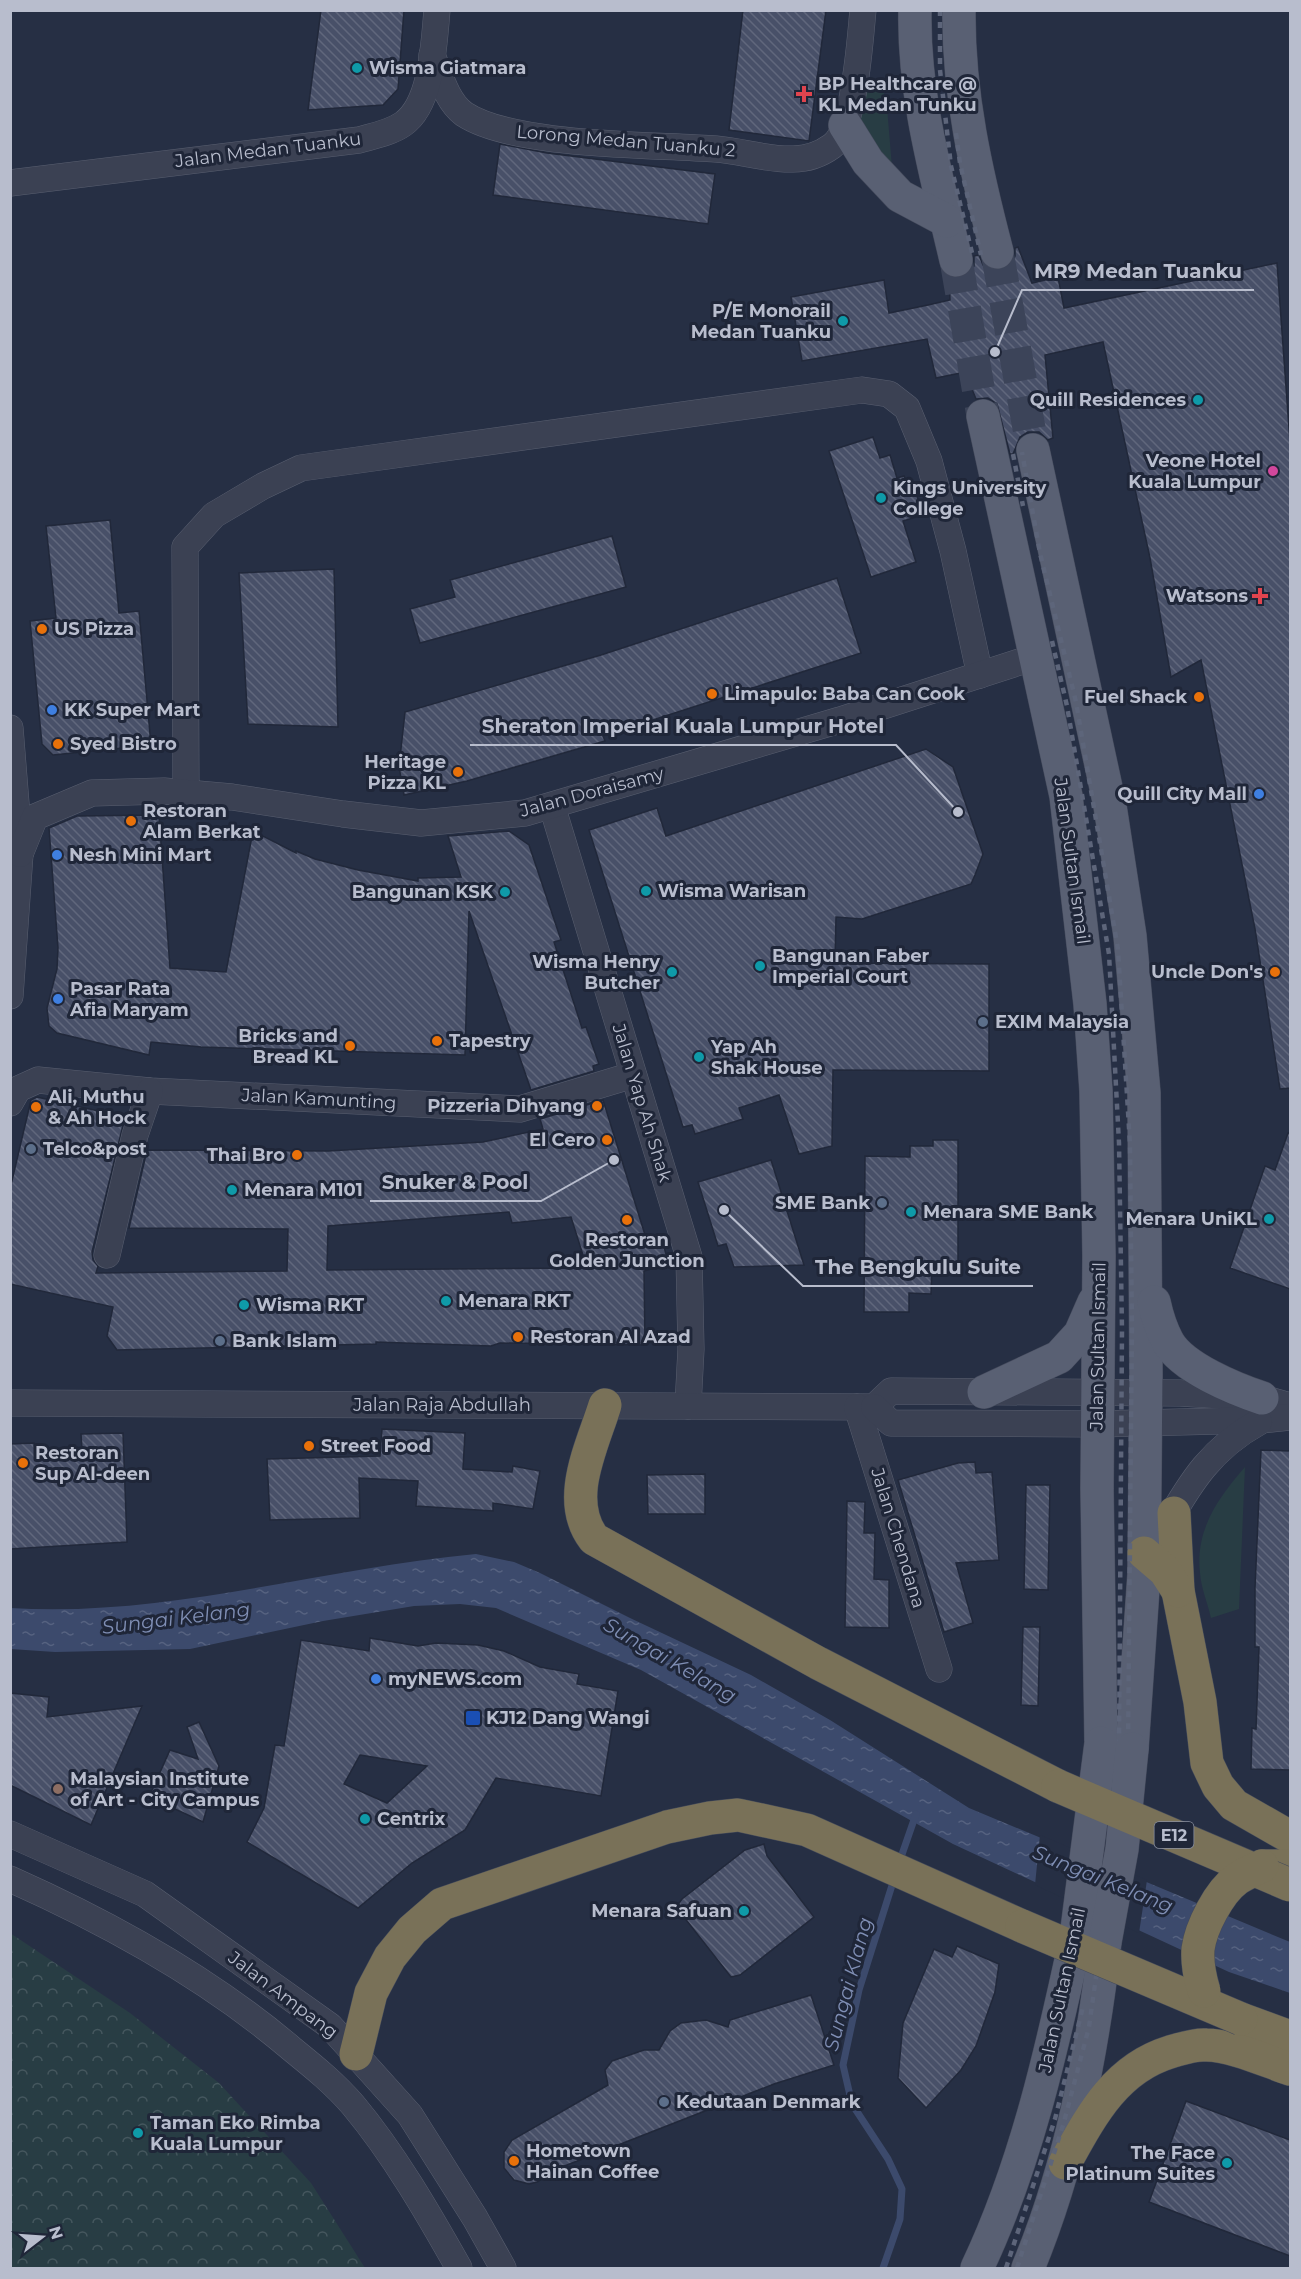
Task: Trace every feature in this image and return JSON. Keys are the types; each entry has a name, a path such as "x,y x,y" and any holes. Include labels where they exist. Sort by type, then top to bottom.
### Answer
{"highway":[{"name":"E12","path":"605,1406 580,1491 585,1527 594,1539 818,1663 1058,1786 1290,1885"},
{"path":"1174,1513 1178,1591 1200,1702 1207,1763 1218,1786 1234,1805 1290,1837"},
{"path":"1144,1553 1165,1571 1178,1591"},
{"path":"356,2054 370,1993 390,1957 412,1930 442,1904 667,1827 738,1815 807,1830 1022,1926 1290,2037"},
{"path":"1276,1866 1235,1880 1222,1896 1210,1918 1198,1950 1199,1973 1213,2013 1227,2030 1290,2067"},
{"path":"1065,2163 1092,2114 1111,2089 1132,2070 1157,2056 1206,2044 1290,2067"}],"main road":[{"path":"915,10 921,108 956,260"},
{"path":"959,10 958,55 965,105 978,179 997,252"},
{"path":"845,125 868,162 900,196 947,221"},
{"name":"Jalan Sultan Ismail","path":"976,2268 1003,2204 1122,1849 1098,1409 1099,1256 1096,1091 1087,970 1066,796 983,416"},
{"name":"Jalan Sultan Ismail","path":"1033,450 1110,806 1130,936 1144,1093 1145,1407 1142,1626 1116,1746"},
{"path":"1145,1259 1158,1318 1169,1344 1193,1365 1271,1408"},
{"path":"984,1392 1053,1362 1068,1350 1080,1334 1097,1294"},
{"name":"Jalan Sultan Ismail","path":"1029,2268 1065,2163 1083,2090 1096,2016 1091,1940"}],"street":[{"name":"Jalan Medan Tuanku","path":"10,183 359,140 381,134 404,124 418,106 432,55 438,10"},
{"path":"845,125 857,75 863,10"},
{"name":"Lorong Medan Tuanku 2","path":"432,55 446,92 464,113 497,128 522,134 569,140 721,150 792,159 809,157 834,145 845,125"},
{"path":"186,792 185,547 214,515 263,486 301,468 862,390 889,394 906,408 934,477 980,675"},
{"name":"Jalan Doraisamy","path":"20,854 35,817 82,795 186,792 420,823 525,813 1035,657"},
{"path":"10,728 20,854 10,996"},
{"name":"Jalan Yap Ah Shak","path":"552,806 689,1257 691,1349 688,1406"},
{"name":"Jalan Kamunting","path":"10,1102 18,1089 38,1080 150,1091 520,1109 633,1075"},
{"path":"107,1255 135,1135 150,1091"},
{"path":"1098,1409 984,1392 891,1391 866,1407 891,1423 1145,1407 1271,1408 1290,1417"},
{"name":"Jalan Raja Abdullah","path":"10,1403 866,1407"},
{"name":"Jalan Chendana","path":"866,1407 939,1669"},
{"path":"1144,1553 1155,1542 1216,1452 1271,1408"},
{"name":"Jalan Ampang","path":"10,1834 145,1894 323,2021 356,2054 410,2115 463,2198 503,2268"},
{"name":"Jalan Ampang","path":"10,1879 92,1917 151,1950 264,2025 326,2077 376,2135 459,2268"}],"green space":[{"path":"881,80 887,107 892,167 857,127 868,85"},
{"path":"1245,1467 1239,1609 1211,1618 1201,1579 1199,1557 1201,1543 1210,1516"},
{"name":"Taman Eko Rimba Kuala Lumpur","path":"10,1933 130,2013 219,2083 311,2183 365,2268 11,2268"}],"water":[{"name":"Sungai Kelang","path":"476,1554 514,1562 540,1573 751,1675 830,1720 969,1808 1290,1942 1290,1993 1229,1972 953,1844 641,1670 496,1608 460,1604 414,1606 323,1621 190,1649 55,1652 11,1649 10,1608 69,1609 128,1606"}],"pier":[{"path":"1040,1835 1147,1880 1139,1933 1035,1885"}],"building":[{"name":"Wisma Giatmara","path":"321,10 404,10 398,89 383,105 308,110"},
{"path":"743,10 826,10 809,141 729,130"},
{"path":"500,144 547,153 715,174 708,224 493,195"},
{"name":"Quill City Mall","path":"1018,247 1032,283 1058,277 1064,308 1277,263 1290,442 1290,1088 1280,1089 1255,929 1201,660 1171,677 1150,558 1103,342 1045,355 1053,438 1048,440 1039,432 1028,432 1020,437 1013,454 1010,454 997,404 988,398 976,399 965,372 936,378 927,339 802,361 791,297 884,280 889,313 928,305 950,300 949,277 960,278 968,274 974,266 974,256 979,255 983,265 991,270 1001,270 1010,265 1015,256 1015,248"},
{"name":"Kings University College","path":"873,437 880,458 890,455 897,478 904,476 907,482 912,480 923,515 903,521 916,562 871,577 829,451"},
{"path":"110,520 119,613 139,611 151,745 53,755 42,744 30,621 56,618 46,526"},
{"path":"612,536 626,587 420,643 410,609 455,597 450,580"},
{"path":"334,569 338,727 248,724 239,573"},
{"path":"837,578 861,653 603,736 605,741 467,781 404,795 399,767 405,712 601,655"},
{"path":"926,749 953,767 983,854 975,875 971,884 862,919 836,917 835,963 989,964 989,1071 833,1070 832,1146 799,1154 779,1095 739,1108 743,1119 695,1134 692,1125 683,1127 589,830 657,808 666,836"},
{"path":"159,815 170,968 226,972 253,831 296,853 296,851 315,859 418,881 418,878 461,877 448,836 509,831 529,845 561,940 554,942 582,1028 586,1027 599,1064 593,1066 594,1071 531,1090 469,911 465,1055 201,1047 151,1042 149,1055 57,1033 49,1026 47,1008 57,969 58,948 49,828 77,816"},
{"path":"37,1097 125,1117 92,1252 93,1260 98,1266 96,1273 287,1271 288,1229 129,1228 147,1150 328,1151 483,1142 543,1129 540,1119 603,1100 646,1238 660,1234 669,1264 644,1271 645,1345 500,1343 491,1346 376,1342 376,1344 117,1350 107,1336 113,1307 10,1284 10,1189 31,1100","holes":["509,1212 512,1223 571,1217 587,1268 327,1270 328,1226"]},
{"name":"Menara UniKL","path":"1288,1133 1290,1133 1290,1289 1230,1268 1265,1166 1275,1170"},
{"name":"Menara SME Bank","path":"933,1140 958,1140 958,1266 932,1266 931,1294 909,1293 909,1312 864,1312 865,1156 910,1157 910,1146 933,1146"},
{"path":"771,1160 804,1265 734,1267 726,1244 718,1246 698,1182"},
{"path":"382,1429 465,1433 463,1469 512,1472 513,1466 540,1471 533,1509 493,1503 493,1511 416,1506 418,1481 359,1478 360,1518 270,1520 267,1459 380,1456"},
{"path":"123,1433 127,1542 10,1549 10,1444 34,1443 35,1451 82,1450 81,1434"},
{"path":"1261,1450 1290,1451 1290,1770 1251,1769 1252,1728 1256,1729 1259,1647 1255,1647 1255,1588"},
{"path":"975,1462 976,1473 992,1472 999,1560 956,1563 973,1623 944,1632 898,1480 958,1463"},
{"path":"705,1474 705,1514 648,1514 647,1475"},
{"path":"1026,1485 1050,1485 1048,1590 1024,1589"},
{"path":"847,1501 865,1502 864,1533 875,1533 874,1579 889,1580 889,1628 845,1627"},
{"path":"1023,1627 1040,1627 1038,1706 1021,1705"},
{"path":"370,1638 418,1646 436,1643 478,1645 504,1651 540,1667 579,1674 577,1684 618,1691 601,1796 496,1778 465,1830 412,1863 358,1908 247,1842 264,1808 275,1745 284,1746 301,1640 369,1651","holes":["360,1755 427,1766 387,1803 344,1784"]},
{"path":"10,1693 49,1697 47,1717 142,1706 91,1825 10,1785"},
{"path":"199,1722 219,1766 203,1822 149,1797 170,1750 198,1759 187,1727"},
{"name":"Menara Safuan","path":"764,1844 767,1856 814,1917 740,1975 731,1977 676,1907 682,1899 745,1850"},
{"path":"957,1946 999,1964 995,1992 976,2046 961,2070 926,2108 898,2078 903,2023 934,1949 952,1957"},
{"path":"811,1995 834,2065 774,2084 562,2167 537,2182 529,2184 514,2180 504,2168 504,2152 512,2140 608,2085 605,2070 612,2061 644,2050 659,2050 670,2031 681,2023 706,2020 728,2027 730,2020"},
{"name":"The Face Platinum Suites","path":"1186,2101 1290,2140 1290,2256 1149,2202"}],"waterway":[{"name":"Sungai Klang","path":"899,1863 916,1814"},
{"name":"Sungai Klang","path":"883,2268 900,2219 902,2189 888,2159 852,2104 843,2065 859,1990 894,1879"}],"tunnel":[{"path":"997,252 1033,450"},
{"path":"956,260 983,416"}],"railway":[{"path":"940,10 940,70 951,166 973,257"},
{"path":"956,133 960,163 981,255"},
{"path":"1017,2268 1064,2122 1089,2027 1128,1749 1132,1328 1130,1144 1118,949 1076,702 1040,553 1022,452"},
{"path":"1013,454 1023,506"},
{"path":"1052,641 1067,706 1109,954 1119,1143 1122,1330 1119,1749 1115,1784"},
{"path":"1006,2268 1055,2119 1083,2007"}],"place":[{"name":"Wisma Giatmara","path":"357,68"},
{"name":"BP Healthcare @ KL Medan Tunku","path":"804,94"},
{"name":"P/E Monorail Medan Tuanku","path":"843,321"},
{"name":"MR9 Medan Tuanku","path":"995,352"},
{"name":"Quill Residences","path":"1198,400"},
{"name":"Veone Hotel Kuala Lumpur","path":"1273,471"},
{"name":"Kings University College","path":"881,498"},
{"name":"Watsons","path":"1260,596"},
{"name":"US Pizza","path":"42,629"},
{"name":"Limapulo: Baba Can Cook","path":"712,694"},
{"name":"Fuel Shack","path":"1199,697"},
{"name":"KK Super Mart","path":"52,710"},
{"name":"Syed Bistro","path":"58,744"},
{"name":"Heritage Pizza KL","path":"458,772"},
{"name":"Quill City Mall","path":"1259,794"},
{"name":"Sheraton Imperial Kuala Lumpur Hotel","path":"958,812"},
{"name":"Restoran Alam Berkat","path":"131,821"},
{"name":"Nesh Mini Mart","path":"57,855"},
{"name":"Wisma Warisan","path":"646,891"},
{"name":"Bangunan KSK","path":"505,892"},
{"name":"Bangunan Faber Imperial Court","path":"760,966"},
{"name":"Wisma Henry Butcher","path":"672,972"},
{"name":"Uncle Don's","path":"1275,972"},
{"name":"Pasar Rata Afia Maryam","path":"58,999"},
{"name":"EXIM Malaysia","path":"983,1022"},
{"name":"Tapestry","path":"437,1041"},
{"name":"Bricks and Bread KL","path":"350,1046"},
{"name":"Yap Ah Shak House","path":"699,1057"},
{"name":"Pizzeria Dihyang","path":"597,1106"},
{"name":"Ali, Muthu & Ah Hock","path":"36,1107"},
{"name":"El Cero","path":"607,1140"},
{"name":"Telco&post","path":"31,1149"},
{"name":"Thai Bro","path":"297,1155"},
{"name":"Snuker & Pool","path":"614,1160"},
{"name":"Menara M101","path":"232,1190"},
{"name":"SME Bank","path":"882,1203"},
{"name":"The Bengkulu Suite","path":"724,1210"},
{"name":"Menara SME Bank","path":"911,1212"},
{"name":"Menara UniKL","path":"1269,1219"},
{"name":"Restoran Golden Junction","path":"627,1220"},
{"name":"Menara RKT","path":"446,1301"},
{"name":"Wisma RKT","path":"244,1305"},
{"name":"Restoran Al Azad","path":"518,1337"},
{"name":"Bank Islam","path":"220,1341"},
{"name":"Street Food","path":"309,1446"},
{"name":"Restoran Sup Al-deen","path":"23,1463"},
{"name":"myNEWS.com","path":"376,1679"},
{"name":"KJ12 Dang Wangi","path":"473,1718"},
{"name":"Malaysian Institute of Art - City Campus","path":"58,1789"},
{"name":"Centrix","path":"365,1819"},
{"name":"Menara Safuan","path":"744,1911"},
{"name":"Kedutaan Denmark","path":"664,2102"},
{"name":"Taman Eko Rimba Kuala Lumpur","path":"138,2133"},
{"name":"Hometown Hainan Coffee","path":"514,2161"},
{"name":"The Face Platinum Suites","path":"1227,2163"}]}
